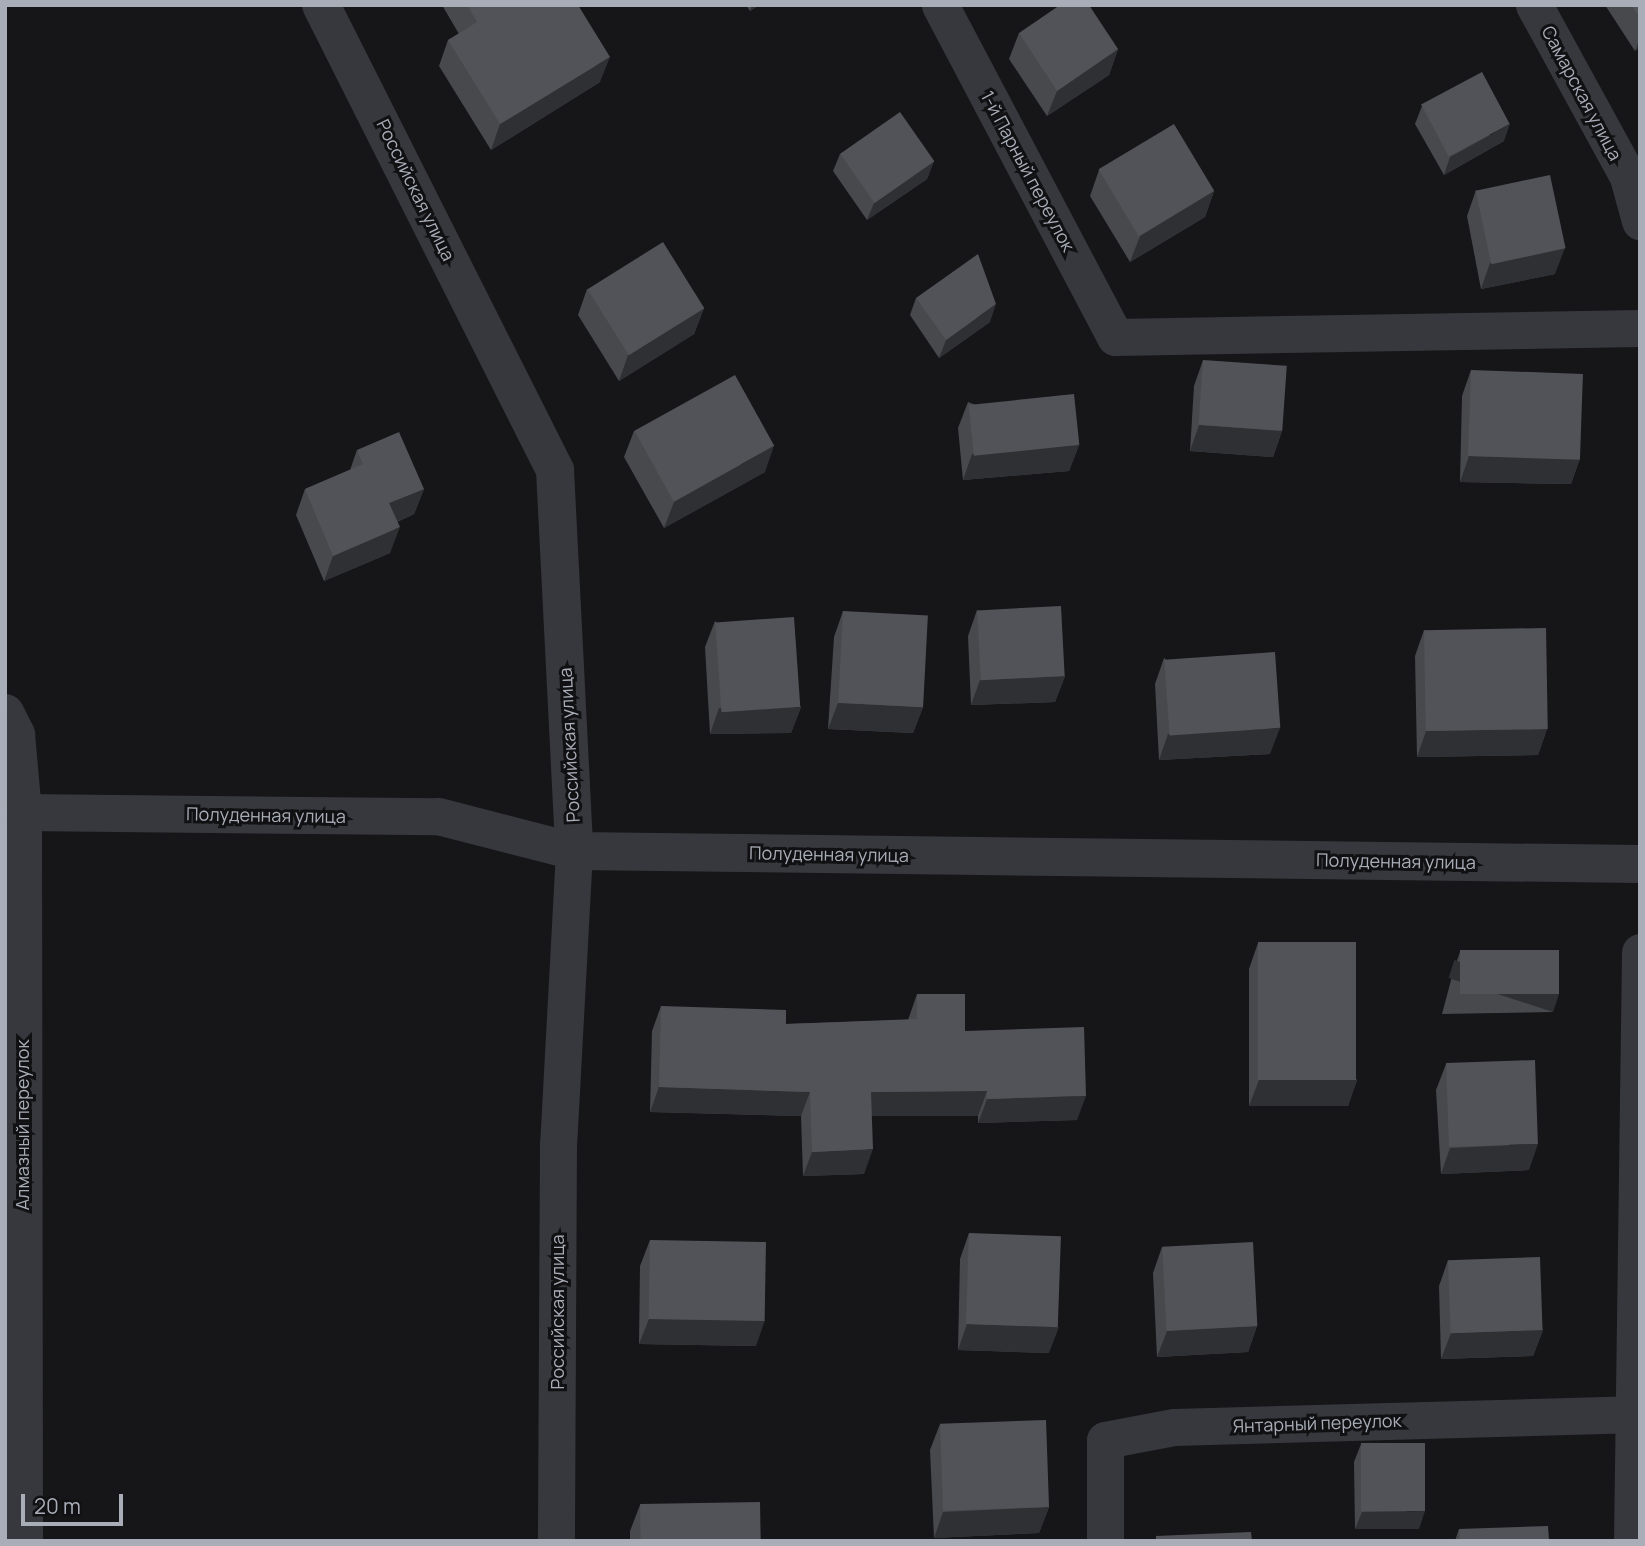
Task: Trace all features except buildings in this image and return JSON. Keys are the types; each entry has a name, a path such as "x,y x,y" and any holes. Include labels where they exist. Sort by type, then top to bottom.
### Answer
{"street":[{"name":"Российская улица","path":"321,5 555,470 574,851 558,1145 556,1541"},
{"name":"1-й Парный переулок","path":"940,5 1115,337 1640,328"},
{"name":"Самарская улица","path":"1534,5 1628,177 1640,221"},
{"name":"Алмазный переулок","path":"5,712 16,734 23,812 24,1541"},
{"name":"Полуденная улица","path":"23,812 438,816 574,851 1640,864"},
{"path":"1632,1541 1636,1414 1640,952"},
{"name":"Янтарный переулок","path":"1105,1541 1105,1440 1174,1427 1636,1414"}]}
